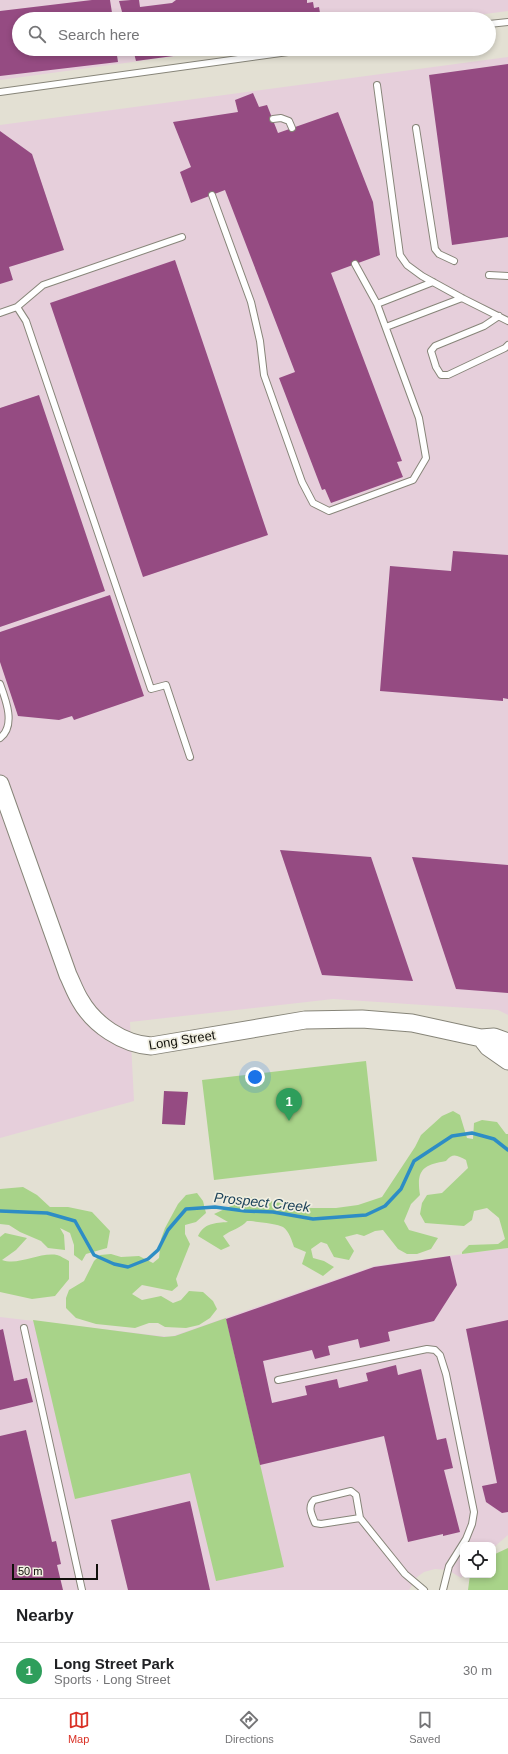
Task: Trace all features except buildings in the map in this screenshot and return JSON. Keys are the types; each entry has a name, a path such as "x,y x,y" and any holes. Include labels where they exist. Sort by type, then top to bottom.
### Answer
{"street":[{"name":"Long Street","path":"0,784 68,975 80,1001 95,1019 116,1035 139,1045 151,1046 305,1020 362,1019 412,1023 481,1038 494,1038 508,1042"},
{"path":"481,1038 488,1047 508,1061"}],"lane":[{"path":"496,23 508,22"},
{"path":"0,92 260,56"},
{"path":"377,85 400,255 407,265 433,282 508,321"},
{"path":"273,120 281,118 289,121 292,128"},
{"path":"416,128 435,249 439,254 454,261"},
{"path":"212,195 251,302 260,341 264,374 302,482 313,503 328,511 413,480 426,458 419,418 377,304 355,264"},
{"path":"0,313 17,307 43,285 182,237"},
{"path":"489,275 508,276"},
{"path":"377,304 433,282"},
{"path":"386,328 462,298"},
{"path":"17,307 28,328 151,689 166,685 190,757"},
{"path":"499,316 484,326 435,346 431,351 436,367 441,375 448,375 498,352 508,345"},
{"path":"0,684 9,720 7,730 0,738"},
{"path":"24,1328 82,1590"},
{"path":"278,1380 427,1349 435,1350 440,1355 446,1374 474,1512 472,1524 466,1539 449,1566 443,1590"},
{"path":"360,1518 320,1524 315,1523 310,1508 310,1503 314,1500 351,1490 356,1495 360,1518 405,1574 424,1590"}],"shaded area":[{"path":"0,0 508,0 508,11 496,13 12,12 12,56 177,56 0,80"},
{"path":"508,57 508,1015 498,1010 333,999 130,1022 134,1101 0,1138 0,125"},
{"path":"508,1248 508,1535 496,1545 496,1542 460,1542 460,1577 448,1570 435,1569 424,1572 417,1577 409,1590 0,1590 0,1317 170,1337 374,1266"}],"green space":[{"path":"366,1061 377,1161 214,1180 202,1080"},
{"path":"453,1111 460,1115 467,1138 473,1139 474,1123 482,1120 497,1122 506,1134 508,1134 508,1248 462,1254 462,1252 469,1245 498,1244 505,1239 499,1218 487,1208 474,1211 472,1220 464,1226 425,1223 420,1214 422,1203 427,1195 442,1193 468,1168 466,1160 456,1156 451,1156 446,1161 432,1164 420,1174 420,1195 411,1204 404,1221 409,1230 438,1238 431,1249 417,1254 407,1254 398,1249 383,1230 375,1231 364,1236 357,1234 345,1237 354,1251 349,1260 334,1257 327,1244 321,1242 311,1249 313,1258 324,1261 334,1267 323,1276 302,1264 306,1252 294,1247 287,1231 280,1226 247,1221 223,1236 230,1246 221,1250 198,1236 203,1228 210,1224 228,1222 214,1214 233,1205 243,1196 307,1208 336,1208 358,1205 382,1197 415,1147 421,1135 442,1116"},
{"path":"23,1187 37,1195 50,1207 68,1207 92,1212 110,1231 107,1248 86,1254 82,1261 74,1255 74,1245 70,1233 60,1228 64,1235 65,1250 48,1248 41,1241 20,1232 9,1225 0,1224 0,1189"},
{"path":"197,1193 203,1201 206,1213 196,1222 185,1225 185,1234 190,1244 176,1279 178,1286 172,1291 142,1285 132,1294 142,1300 161,1296 173,1303 181,1300 189,1291 203,1292 213,1301 217,1309 210,1318 199,1325 186,1328 165,1327 158,1323 149,1323 135,1328 96,1324 76,1318 66,1308 66,1298 69,1290 84,1281 94,1261 100,1255 111,1254 121,1257 139,1256 153,1263 159,1258 161,1239 165,1228 178,1204 186,1195"},
{"path":"5,1233 27,1238 16,1250 2,1260 15,1261 43,1255 58,1255 69,1261 69,1279 55,1296 32,1299 0,1292 0,1237"},
{"path":"226,1318 284,1567 216,1581 190,1473 75,1499 33,1320 164,1337 175,1336"},
{"path":"508,1548 508,1590 468,1590 470,1578 496,1578 496,1554"}],"waterway":[{"name":"Prospect Creek","path":"0,1211 47,1213 75,1221 94,1255 114,1264 128,1267 148,1259 158,1250 168,1230 186,1209 215,1207 245,1211 273,1212 313,1219 366,1215 385,1206 401,1189 414,1161 452,1136 472,1133 494,1139 508,1150"}],"place":[{"name":"Long Street Park","path":"289,1121"}]}
